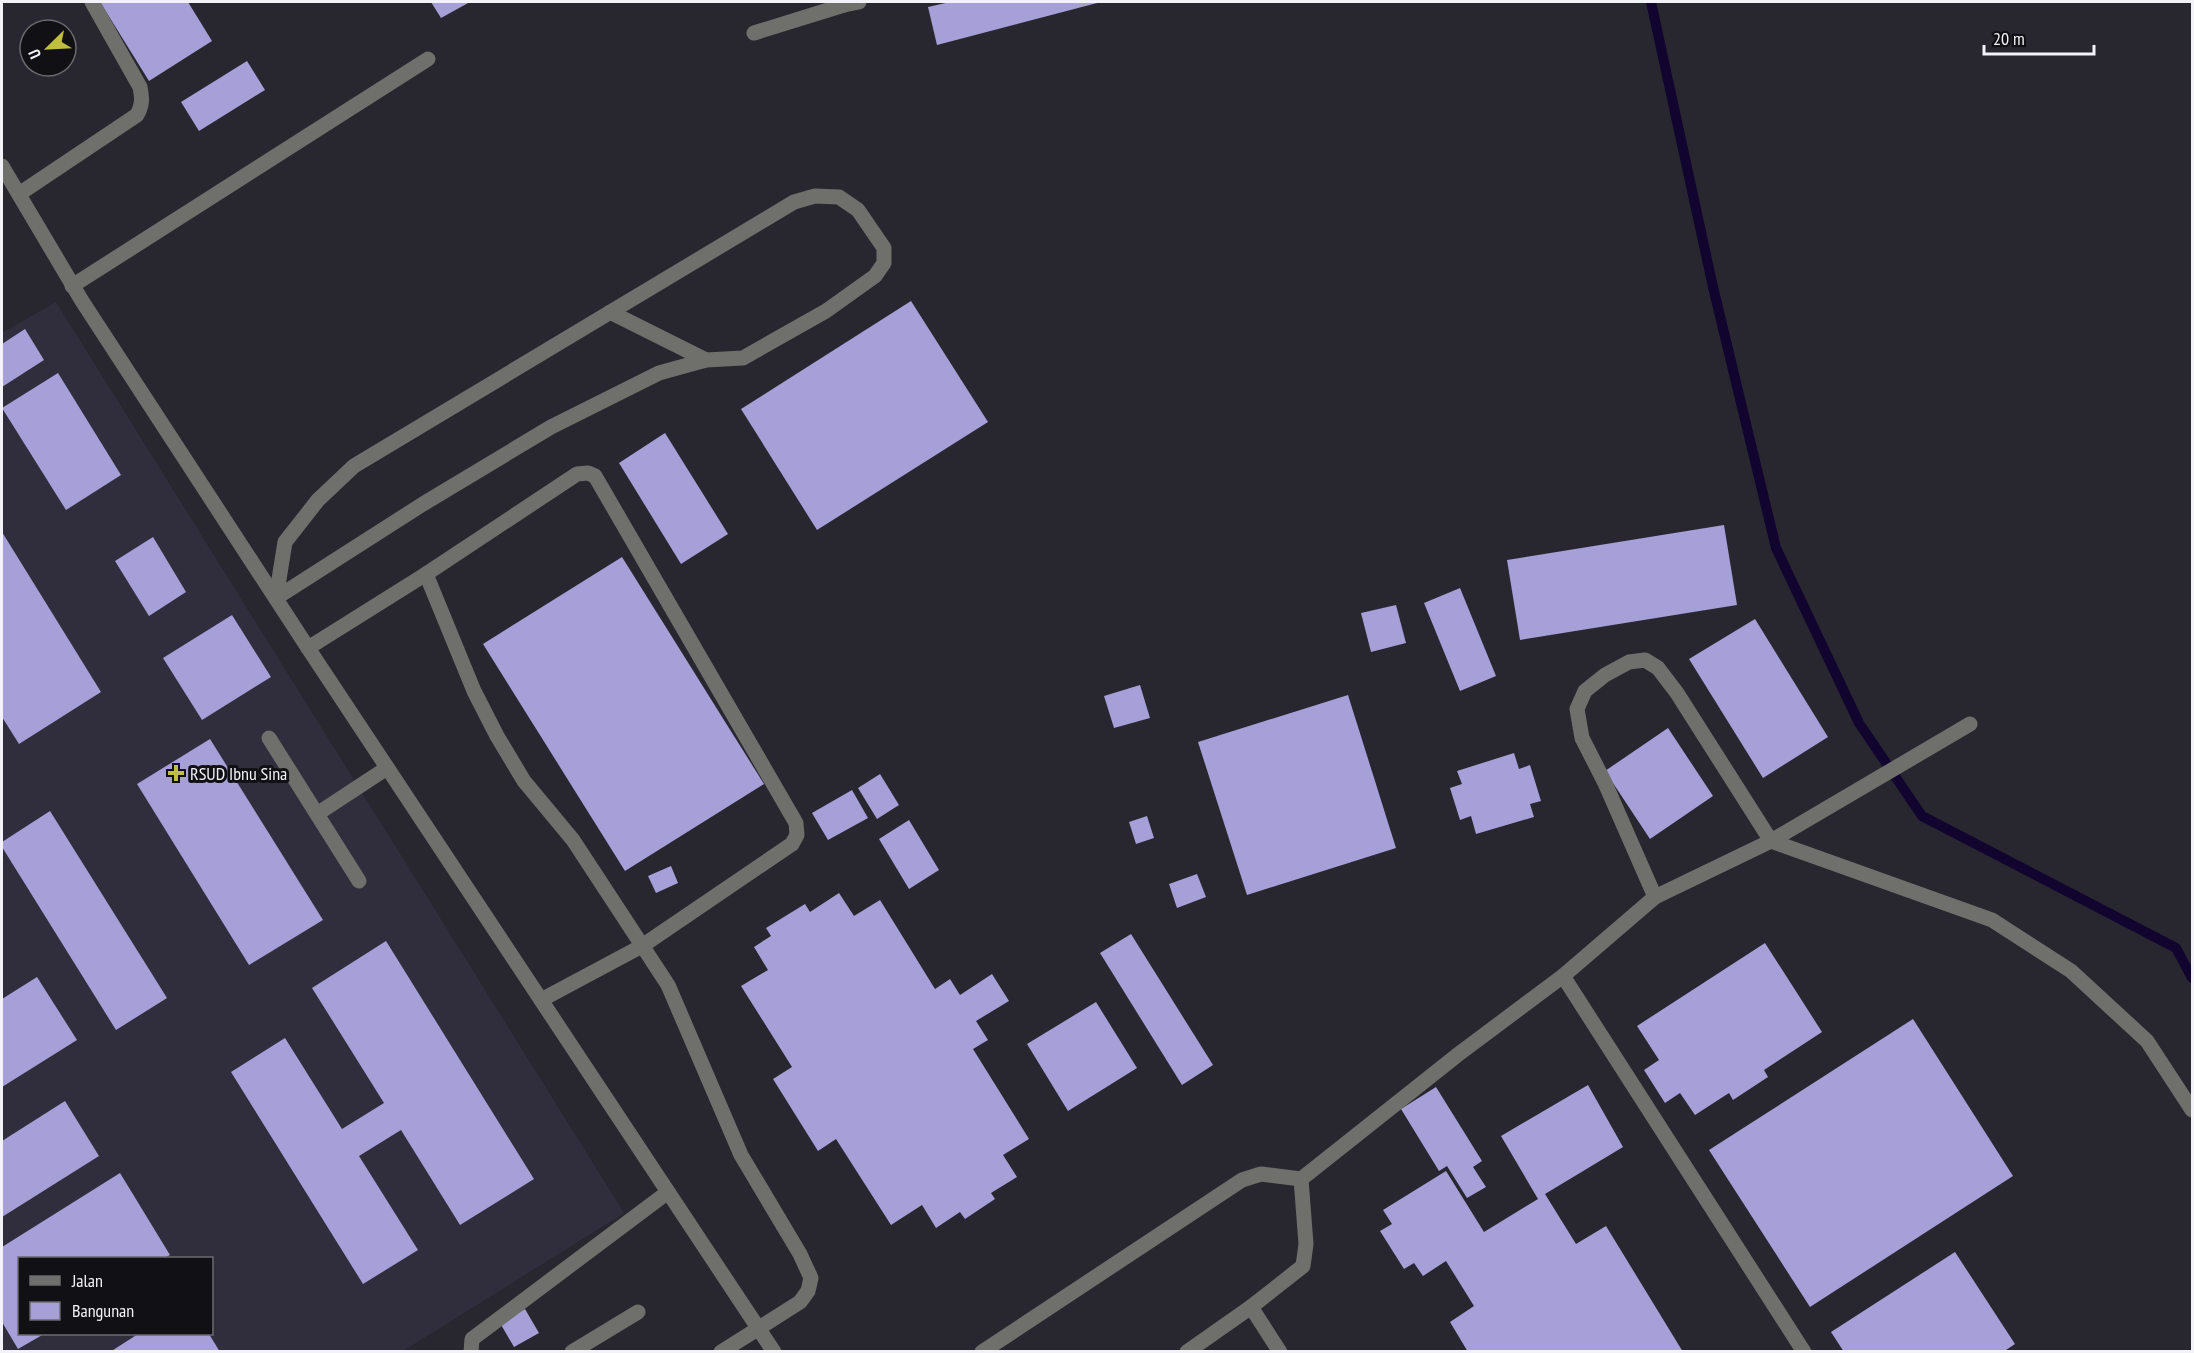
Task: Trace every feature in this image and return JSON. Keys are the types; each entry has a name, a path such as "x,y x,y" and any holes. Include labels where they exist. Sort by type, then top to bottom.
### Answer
{"street":[{"path":"19,194 137,115 141,108 140,87 92,2"},
{"path":"754,33 849,2"},
{"path":"72,286 428,59"},
{"path":"2,166 72,286 387,768 774,1352"},
{"path":"815,196 838,197 858,210 884,248 884,263 876,276 826,311 743,358 706,360 659,373 551,427 423,504 276,598 285,542 318,500 354,466 794,202 815,196"},
{"path":"610,312 706,360"},
{"path":"308,648 426,574 577,474 588,473 595,476 796,823 797,835 792,844 642,946 542,1000"},
{"path":"426,574 474,691 497,736 524,781 573,840 668,985 741,1155 800,1254 811,1278 808,1291 800,1302 721,1352"},
{"path":"1655,897 1605,783 1582,738 1577,709 1585,691 1605,675 1629,662 1645,660 1658,668 1677,693 1771,842 1992,920 2071,971 2146,1041 2193,1110"},
{"path":"982,1352 1242,1180 1261,1174 1301,1179 1456,1056 1563,976 1655,897 1771,842 1970,724"},
{"path":"270,738 359,881"},
{"path":"317,814 387,768"},
{"path":"1563,976 1804,1352"},
{"path":"1187,1352 1251,1307 1302,1266 1306,1244 1301,1179"},
{"path":"471,1352 472,1339 668,1192"},
{"path":"1251,1307 1280,1352"},
{"path":"572,1352 638,1312"}],"shaded area":[{"name":"RSUD Ibnu Sina","path":"56,302 624,1213 403,1351 2,1351 2,333"}],"building":[{"path":"100,2 188,2 212,41 149,81"},
{"path":"431,2 470,2 441,18"},
{"path":"950,2 1101,2 937,45 928,7"},
{"path":"247,61 265,90 199,131 181,102"},
{"path":"911,301 988,422 817,530 741,409"},
{"path":"25,329 44,360 2,387 2,344"},
{"path":"58,373 121,475 66,510 2,408"},
{"path":"665,433 728,534 681,564 619,463"},
{"path":"1724,525 1737,605 1520,640 1507,560"},
{"path":"2,532 101,692 19,744 2,717"},
{"path":"153,537 186,592 149,616 115,561"},
{"path":"622,557 764,784 625,871 483,644"},
{"path":"1460,588 1496,676 1460,691 1424,603"},
{"path":"1396,605 1406,643 1371,652 1361,613"},
{"path":"232,615 271,677 202,720 163,658"},
{"path":"1755,619 1828,737 1763,778 1689,659"},
{"path":"1140,685 1150,718 1114,728 1104,696"},
{"path":"1348,695 1396,848 1247,895 1198,742"},
{"path":"1668,728 1713,796 1650,839 1605,771"},
{"path":"210,739 323,920 249,965 137,784"},
{"path":"1514,753 1519,769 1530,765 1541,801 1530,804 1534,817 1476,834 1471,816 1460,820 1450,788 1462,784 1457,771"},
{"path":"880,774 899,805 877,819 858,788"},
{"path":"852,790 868,818 828,840 812,813"},
{"path":"50,811 167,998 116,1030 2,847 2,842"},
{"path":"1147,816 1154,838 1136,844 1129,822"},
{"path":"909,820 939,870 909,889 879,839"},
{"path":"671,866 678,883 656,893 648,876"},
{"path":"1197,874 1206,897 1177,908 1169,884"},
{"path":"839,893 854,916 880,900 935,989 950,979 960,995 992,974 1009,1001 976,1021 988,1040 973,1049 1029,1139 1003,1155 1017,1177 991,1193 995,1199 965,1219 960,1212 936,1228 922,1205 891,1225 836,1139 818,1151 773,1079 792,1067 741,986 768,970 754,947 771,936 766,928 805,904 810,912"},
{"path":"1131,934 1213,1065 1182,1085 1100,953"},
{"path":"386,941 534,1179 460,1225 401,1130 359,1156 418,1250 363,1284 231,1072 285,1038 342,1129 384,1103 312,988"},
{"path":"1765,943 1822,1032 1764,1070 1768,1077 1733,1100 1729,1093 1695,1115 1680,1093 1665,1103 1644,1070 1659,1060 1637,1026"},
{"path":"37,977 77,1040 2,1087 2,999"},
{"path":"1096,1002 1137,1068 1068,1111 1027,1044"},
{"path":"1913,1019 2013,1176 1810,1307 1709,1150"},
{"path":"1588,1085 1623,1147 1545,1194 1576,1244 1606,1226 1683,1352 1468,1352 1450,1322 1474,1306 1446,1261 1423,1276 1414,1263 1404,1269 1380,1231 1392,1224 1383,1210 1446,1171 1484,1232 1538,1199 1501,1136"},
{"path":"1436,1087 1482,1161 1473,1167 1486,1187 1467,1198 1447,1166 1439,1171 1401,1109"},
{"path":"65,1101 99,1156 2,1217 2,1141"},
{"path":"120,1173 170,1255 166,1257 18,1257 18,1335 42,1335 18,1349 2,1322 2,1247"},
{"path":"1955,1252 2015,1344 2003,1352 1844,1352 1831,1332"},
{"path":"525,1309 539,1333 514,1347 500,1323"},
{"path":"136,1335 210,1335 220,1352 110,1352"}],"waterway":[{"path":"1651,2 1713,287 1776,548 1859,723 1922,816 2176,948 2192,978"}],"place":[{"name":"RSUD Ibnu Sina","path":"176,773"}]}
